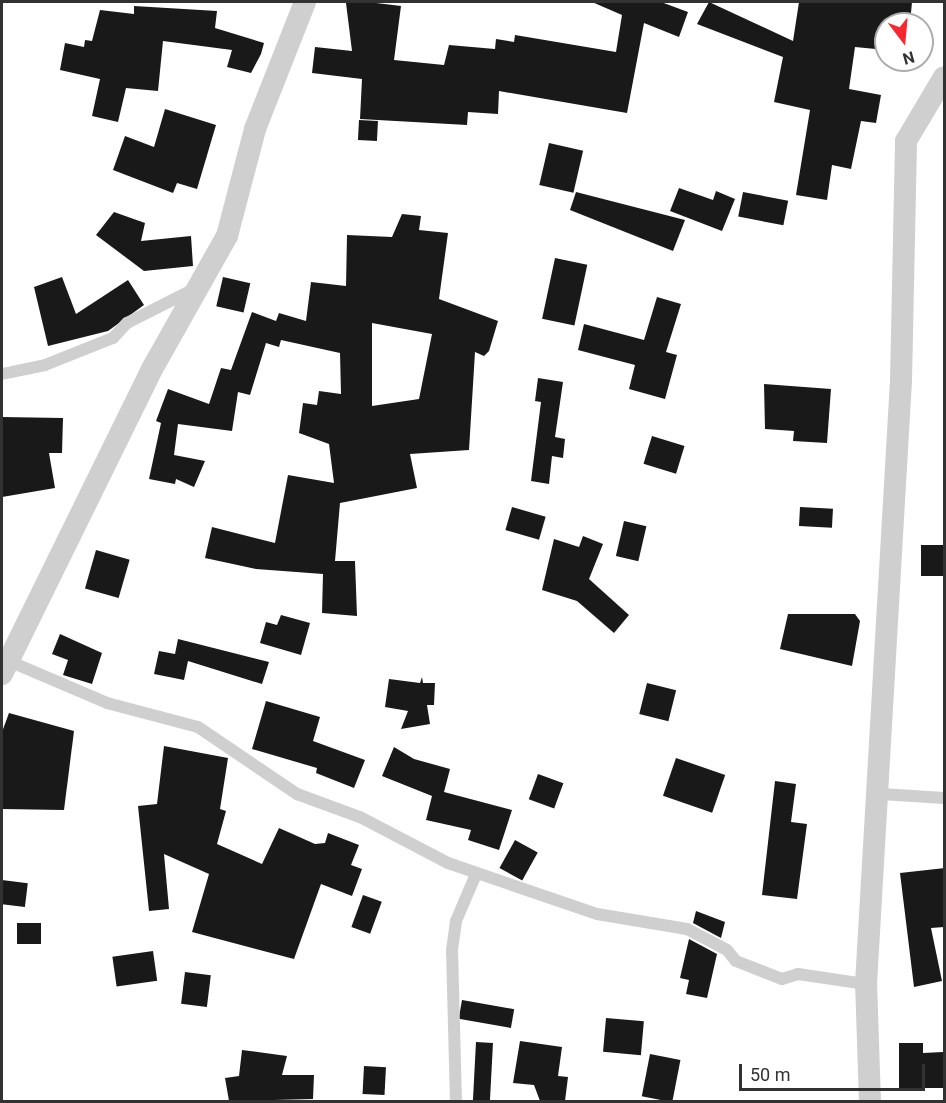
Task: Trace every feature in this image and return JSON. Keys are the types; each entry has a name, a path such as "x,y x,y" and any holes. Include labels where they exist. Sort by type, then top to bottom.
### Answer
{"street":[{"path":"7,668 152,369 204,285 227,236 255,129 305,2"},
{"path":"875,1101 866,984 881,794 901,381 906,141 938,98 945,77"}],"lane":[{"path":"2,374 102,343 127,323 204,285"},
{"path":"7,668 107,703 198,727 249,756 297,794 360,817 476,874 597,914 687,930 727,950 736,961 782,978 798,974 866,984"},
{"path":"881,794 945,798"},
{"path":"456,1101 452,950 456,921 476,874"}],"building":[{"path":"368,2 401,6 394,60 444,65 449,45 495,49 496,39 514,42 515,35 616,52 622,15 592,2 661,2 688,12 679,37 644,23 627,113 499,91 498,114 468,112 467,125 360,119 362,79 312,73 315,47 352,51 346,3"},
{"path":"709,2 793,41 799,2 912,2 911,12 874,12 874,49 855,47 849,89 881,95 876,123 861,121 851,169 832,165 827,200 796,195 810,110 774,102 783,57 697,24"},
{"path":"134,6 217,11 215,28 264,43 261,54 251,73 227,67 232,50 163,41 158,91 126,88 118,122 92,116 100,79 60,70 65,43 84,47 85,40 92,41 100,10 134,14"},
{"path":"165,109 216,125 197,189 177,183 173,193 113,170 125,136 154,147"},
{"path":"359,120 378,121 377,141 358,140"},
{"path":"549,143 583,151 573,193 539,185"},
{"path":"679,188 713,200 716,191 735,199 722,231 670,211"},
{"path":"576,192 685,220 673,251 570,210"},
{"path":"743,192 788,201 783,225 738,217"},
{"path":"114,212 145,223 141,241 191,236 193,266 144,271 96,235"},
{"path":"402,214 421,216 419,230 448,233 439,299 498,321 489,351 484,356 475,352 469,450 410,454 417,488 340,503 335,561 355,561 357,616 322,613 323,574 256,569 205,558 212,527 275,543 288,475 334,483 329,444 299,433 303,403 317,405 319,391 341,394 340,353 281,340 279,347 266,343 250,395 238,392 232,431 178,424 174,455 205,461 194,487 176,479 175,484 149,479 161,423 156,421 168,389 209,404 221,368 231,370 252,312 276,321 279,313 306,321 311,282 346,286 347,235 392,237","holes":["372,323 432,334 419,399 372,406"]},
{"path":"555,258 587,265 574,326 542,319"},
{"path":"62,277 76,314 128,280 144,305 108,331 48,346 34,287"},
{"path":"223,277 250,283 244,313 216,306"},
{"path":"657,297 681,304 666,352 677,355 665,399 629,389 635,365 578,350 584,324 644,340"},
{"path":"538,378 563,382 555,437 565,439 563,458 552,456 549,484 531,481 541,402 535,401"},
{"path":"764,384 831,389 827,443 793,441 794,431 765,429"},
{"path":"2,417 63,418 62,453 49,453 55,488 2,497"},
{"path":"652,436 685,446 676,474 644,464"},
{"path":"512,507 546,517 539,540 505,530"},
{"path":"800,507 833,509 832,528 799,526"},
{"path":"624,521 646,526 638,561 616,556"},
{"path":"583,536 603,544 589,579 629,615 614,633 577,601 542,590 554,539 579,547"},
{"path":"921,545 944,545 944,576 921,576"},
{"path":"96,550 130,560 119,598 85,588"},
{"path":"788,614 855,614 860,621 852,666 780,649"},
{"path":"281,615 310,623 301,655 260,643 266,622 277,625"},
{"path":"60,634 102,653 92,684 63,675 68,660 52,654"},
{"path":"178,639 269,662 262,684 188,661 184,680 154,674 159,651 175,654"},
{"path":"422,677 423,683 435,683 434,705 427,705 430,724 401,729 408,711 385,707 389,679 420,683"},
{"path":"647,683 676,690 668,721 639,714"},
{"path":"266,701 320,717 313,741 365,760 354,788 316,773 317,768 252,749"},
{"path":"9,713 74,731 64,810 2,809 2,732"},
{"path":"164,746 228,758 220,809 226,811 217,844 262,864 279,828 315,844 325,843 328,833 359,845 351,865 362,869 352,896 321,884 294,959 192,932 209,874 164,854 169,909 149,911 138,806 157,804"},
{"path":"394,747 414,759 450,769 444,792 512,810 499,850 468,840 471,830 426,820 432,796 382,776"},
{"path":"676,758 725,775 712,813 663,796"},
{"path":"538,774 563,783 554,809 529,799"},
{"path":"775,781 796,784 791,822 807,824 797,899 762,895"},
{"path":"515,840 538,853 522,881 499,868"},
{"path":"945,868 944,927 931,928 942,981 914,987 900,873"},
{"path":"2,880 28,883 25,907 2,904"},
{"path":"363,895 382,902 370,934 351,927"},
{"path":"696,911 725,922 721,938 693,923"},
{"path":"17,923 41,923 41,944 17,944"},
{"path":"689,939 717,954 707,998 686,994 689,980 680,978"},
{"path":"153,951 157,981 117,986 112,957"},
{"path":"185,972 211,975 207,1007 181,1004"},
{"path":"462,1000 514,1009 511,1028 459,1019"},
{"path":"606,1018 644,1021 641,1055 603,1052"},
{"path":"520,1041 562,1047 558,1076 568,1077 565,1101 540,1101 534,1085 513,1083"},
{"path":"476,1042 493,1043 490,1102 473,1101"},
{"path":"899,1043 923,1043 923,1053 943,1052 944,1088 899,1088"},
{"path":"242,1050 287,1056 282,1075 314,1075 313,1099 229,1101 225,1078 239,1076"},
{"path":"650,1054 680,1060 672,1102 642,1096"},
{"path":"364,1066 386,1067 385,1095 363,1094"}]}
